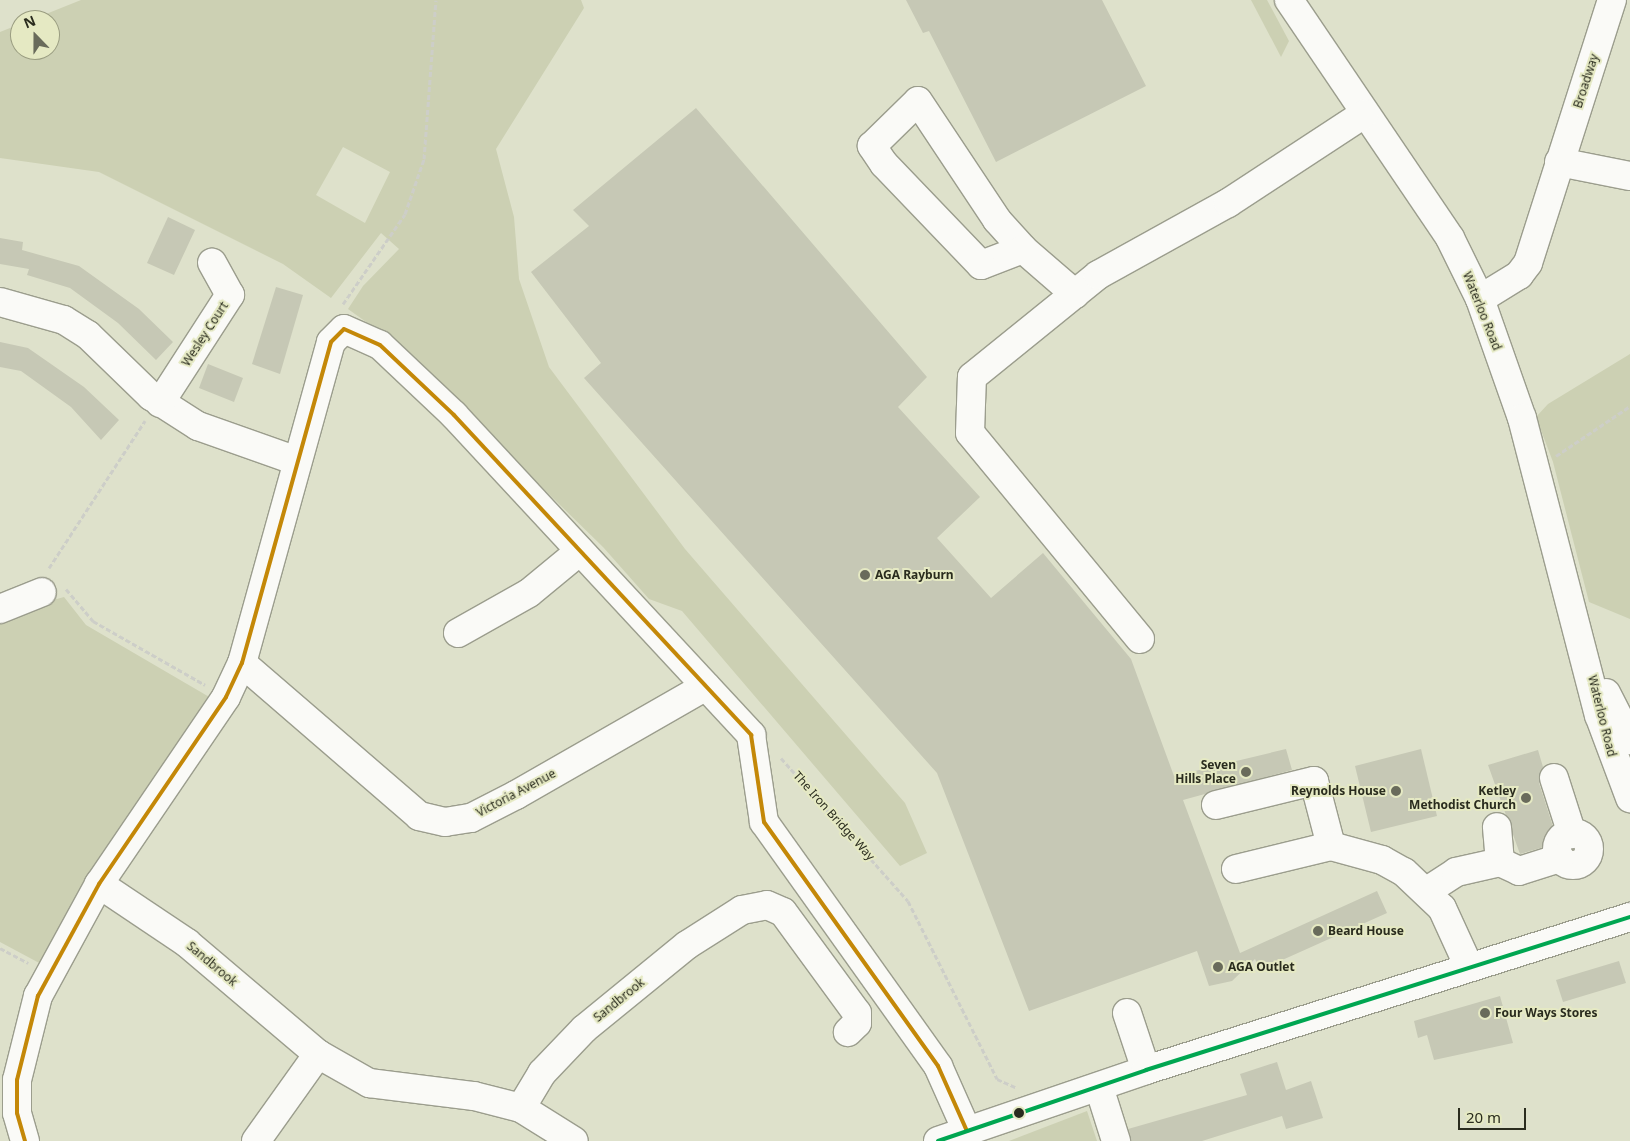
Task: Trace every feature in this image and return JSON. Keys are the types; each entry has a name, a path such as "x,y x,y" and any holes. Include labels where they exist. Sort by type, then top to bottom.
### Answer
{"street":[{"name":"Waterloo Road","path":"1289,0 1364,114 1450,238 1480,299 1534,467 1589,661 1599,715 1630,798"},
{"name":"Broadway","path":"1480,299 1519,275 1528,263 1612,0"},
{"path":"1023,249 981,265 884,164 872,146 918,101 997,220 1023,249 1075,294"},
{"path":"1140,639 970,433 972,377 1098,275 1228,203 1364,114"},
{"path":"1560,162 1630,176"},
{"name":"Wesley Court","path":"155,408 230,295 212,263"},
{"path":"0,302 64,320 88,335 155,408 198,426 297,461"},
{"path":"22,1140 17,1113 18,1080 26,1033 49,974 100,884 226,697 242,663 331,342 337,333 351,330 380,346 454,415 706,686 754,744 764,822 938,1066 967,1131"},
{"path":"458,633 529,593 580,551"},
{"path":"0,609 45,580"},
{"name":"Waterloo Road","path":"1589,661 1630,740"},
{"name":"Victoria Avenue","path":"242,663 419,816 445,822 471,818 516,795 706,686"},
{"path":"1427,890 1441,880 1489,864 1519,871 1560,858 1572,865 1588,854 1585,840 1572,834 1554,778"},
{"path":"1216,805 1314,781 1332,846"},
{"path":"1489,864 1497,827"},
{"path":"1236,869 1332,846 1382,860 1427,890 1451,925 1469,967"},
{"name":"Sandbrook","path":"100,884 187,944 318,1054 369,1083 474,1096 522,1108 574,1141"},
{"name":"Sandbrook","path":"522,1108 542,1073 584,1029 687,945 742,910 767,905 784,912 857,1013 857,1023 848,1032"},
{"path":"938,1141 1146,1070 1630,917"},
{"path":"1127,1013 1146,1070"},
{"path":"256,1141 318,1054"},
{"path":"1099,1087 1116,1141"}],"path":[{"path":"344,301 404,214 424,159 436,0"},
{"path":"1534,467 1566,451 1630,406"},
{"path":"155,408 45,580 62,584 93,621 226,697"},
{"name":"The Iron Bridge Way","path":"754,744 766,744 809,787 908,900 997,1079"},
{"path":"0,948 49,974"}],"green space":[{"path":"81,0 581,0 584,8 496,149 514,217 519,279 549,367 685,549 905,803 927,853 900,866 682,611 649,599 603,547 390,339 348,309 363,286 399,249 381,233 331,298 283,264 99,172 0,158 0,32 10,28 10,60 60,60 60,10 56,10","holes":["343,147 390,172 365,223 316,195"]},
{"path":"1251,0 1267,0 1289,41 1281,57"},
{"path":"1630,354 1630,619 1589,602 1553,462 1536,417 1548,404"},
{"path":"64,597 86,625 211,698 43,965 0,942 0,615"},
{"path":"1087,1111 1097,1141 1009,1141"}],"building":[{"path":"906,0 1102,0 1146,86 996,162 929,31 923,33"},
{"name":"AGA Rayburn","path":"696,108 927,377 898,407 980,497 937,538 991,598 1043,553 1131,659 1174,776 1286,749 1292,770 1183,800 1240,953 1377,891 1387,913 1260,970 1255,959 1232,981 1209,986 1197,951 1029,1011 937,773 584,378 601,363 531,272 589,226 573,210"},
{"path":"168,217 195,230 174,275 147,263"},
{"path":"0,238 23,242 22,250 79,266 139,309 173,342 156,360 118,323 70,288 27,275 29,269 0,264"},
{"path":"276,287 303,295 280,374 252,364"},
{"path":"0,342 28,348 84,387 119,420 101,440 71,407 21,371 0,367"},
{"path":"208,364 243,378 234,402 199,388"},
{"name":"Reynolds House","path":"1421,749 1437,816 1371,832 1355,766"},
{"name":"Ketley Methodist Church","path":"1538,750 1543,767 1539,783 1555,833 1546,836 1544,847 1520,854 1488,765"},
{"path":"1619,961 1626,983 1563,1002 1556,980"},
{"path":"1500,996 1513,1043 1434,1060 1427,1035 1418,1038 1414,1021"},
{"path":"1277,1062 1286,1090 1311,1081 1323,1118 1286,1129 1282,1116 1202,1141 1131,1141 1128,1129 1247,1095 1240,1074"}],"transit line":[{"path":"25,1141 17,1113 17,1080 38,996 99,884 226,697 242,663 331,342 344,329 380,345 454,415 751,735 764,822 938,1066 967,1131"},
{"path":"938,1141 1146,1070 1630,917"}],"place":[{"name":"AGA Rayburn","path":"865,575"},
{"name":"Seven Hills Place","path":"1246,772"},
{"name":"Reynolds House","path":"1396,791"},
{"name":"Ketley Methodist Church","path":"1526,798"},
{"name":"Beard House","path":"1318,931"},
{"name":"AGA Outlet","path":"1218,967"},
{"name":"Four Ways Stores","path":"1485,1013"}]}
